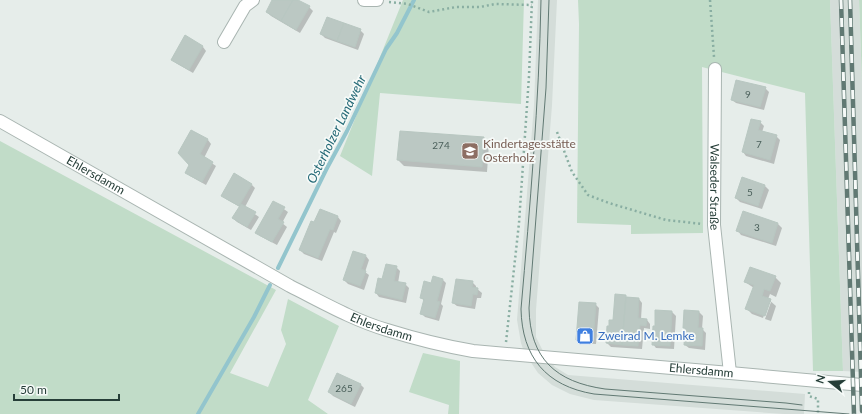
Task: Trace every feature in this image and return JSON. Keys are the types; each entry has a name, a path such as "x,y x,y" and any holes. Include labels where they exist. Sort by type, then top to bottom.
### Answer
{"street":[{"path":"224,42 245,6 253,0"},
{"path":"364,0 377,0"},
{"name":"Walseder Straße","path":"715,69 714,224 730,372"},
{"name":"Ehlersdamm","path":"0,121 290,286 339,311 386,330 432,343 473,351 730,372 862,385"}],"path":[{"path":"377,0 408,4 429,12 456,7 480,7 495,4 532,5"},
{"path":"504,354 519,223 529,76 532,0"},
{"path":"710,0 715,69"},
{"path":"557,132 572,172 588,195 609,203 666,220 714,224"},
{"path":"810,381 809,396 818,399 818,414"}],"shaded area":[{"path":"538,0 557,0 552,105 536,310 536,337 543,351 555,367 568,375 805,394 804,414 784,414 594,400 570,394 552,385 538,373 524,352 517,320 534,105"},
{"path":"830,0 859,0 862,83 862,372 843,371"}],"green space":[{"path":"403,0 524,0 521,104 380,93 372,176 340,156"},
{"path":"578,0 830,0 843,371 813,371 805,93 702,67 703,233 631,234 631,225 577,223"},
{"path":"859,0 862,0 862,83"},
{"path":"0,141 276,290 230,373 268,387 286,344 281,330 288,299 339,326 308,400 328,414 0,414"},
{"path":"423,353 460,361 459,414 448,414 449,405 409,392"}],"building":[{"path":"272,0 293,0 281,21 266,12"},
{"path":"293,0 298,0 310,6 296,30 281,21"},
{"path":"327,17 344,23 337,41 320,34"},
{"path":"344,23 361,29 355,47 337,41"},
{"path":"185,35 203,46 189,70 171,60"},
{"path":"736,80 766,87 760,107 731,100"},
{"path":"751,119 761,121 758,130 777,135 770,160 742,152"},
{"path":"191,130 208,139 200,154 213,162 202,182 185,173 189,165 178,153"},
{"path":"400,131 484,137 482,167 397,160"},
{"path":"234,173 252,184 239,206 221,196"},
{"path":"742,177 765,185 758,206 735,198"},
{"path":"273,201 285,207 278,219 284,222 272,242 255,233"},
{"path":"241,204 256,212 247,227 232,218"},
{"path":"320,209 338,216 333,230 330,229 318,258 299,250 311,221 314,222"},
{"path":"743,211 778,223 772,243 736,231"},
{"path":"353,251 366,255 361,269 366,271 360,286 343,280"},
{"path":"386,264 397,266 394,281 406,283 402,300 375,293 378,278 382,279"},
{"path":"750,267 776,276 770,291 764,289 762,296 771,299 765,316 745,309 754,285 744,282"},
{"path":"433,276 443,279 437,301 440,302 435,318 420,314 424,299 420,298 424,281 431,283"},
{"path":"456,279 473,281 472,287 478,288 477,295 473,294 471,306 452,303"},
{"path":"615,294 626,295 622,345 606,343 607,326 609,326 609,320 613,320"},
{"path":"626,297 639,298 638,318 647,319 646,326 640,325 638,346 622,345"},
{"path":"579,302 596,303 593,341 576,340"},
{"path":"655,310 672,311 670,346 652,345 653,326 655,326"},
{"path":"684,310 699,311 698,328 703,328 702,346 684,345"},
{"path":"337,373 361,384 351,404 328,392"}],"waterway":[{"name":"Osterholzer Landwehr","path":"278,268 326,170 347,131 386,49 397,33 414,0"},
{"name":"Osterholzer Landwehr","path":"198,414 254,317 270,285"}],"tram line":[{"path":"541,0 536,116 521,309 522,326 526,341 532,355 540,366 550,376 562,384 577,390 594,394 849,414"},
{"path":"549,0 546,88 529,308 534,341 541,354 549,365 560,374 573,381 588,386 605,389 802,405"}],"railway":[{"path":"841,0 854,414"},
{"path":"850,0 862,411"}],"place":[{"name":"Kindertagesstätte Osterholz","path":"470,151"},
{"name":"Zweirad M. Lemke","path":"585,336"}]}
